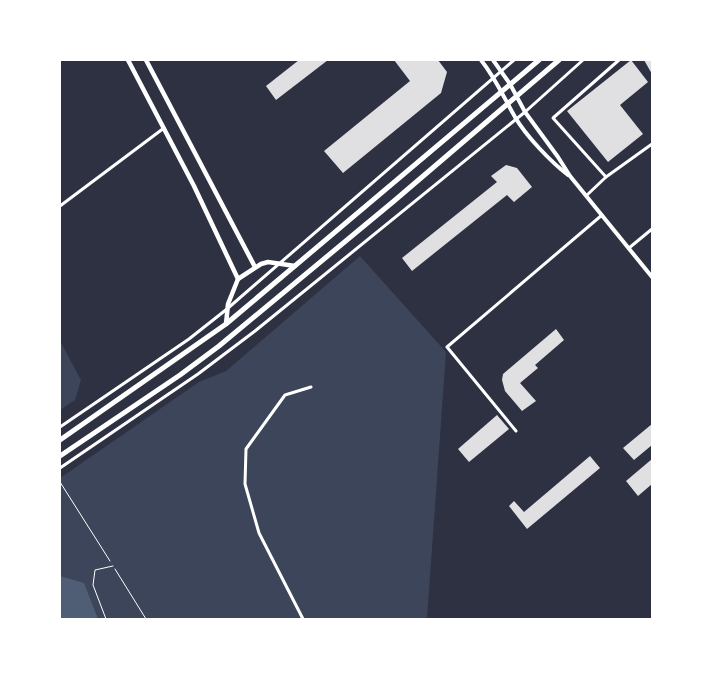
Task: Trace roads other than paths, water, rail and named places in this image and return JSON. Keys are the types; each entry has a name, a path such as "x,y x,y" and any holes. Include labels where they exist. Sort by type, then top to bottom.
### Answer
{"main road":[{"path":"128,60 194,186 238,280"},
{"path":"146,60 255,267"},
{"path":"60,440 226,324 539,60"},
{"path":"60,456 219,346 559,60"},
{"path":"226,324 228,304 238,280 255,267 268,262 295,266"}],"street":[{"path":"481,60 494,77 516,119 552,162 570,176"},
{"path":"493,60 510,84 525,112 570,176 652,276"},
{"path":"60,428 227,309 514,60"},
{"path":"60,468 186,382 255,331 525,112 583,60"},
{"path":"606,177 553,118 619,60"},
{"path":"60,206 164,128"},
{"path":"587,195 606,177 652,144"},
{"path":"516,431 447,347 603,215"},
{"path":"629,248 652,229"},
{"path":"302,619 259,533 244,484 246,449 285,395 311,387"}],"lane":[{"path":"106,619 92,585 95,570 113,566"}]}
